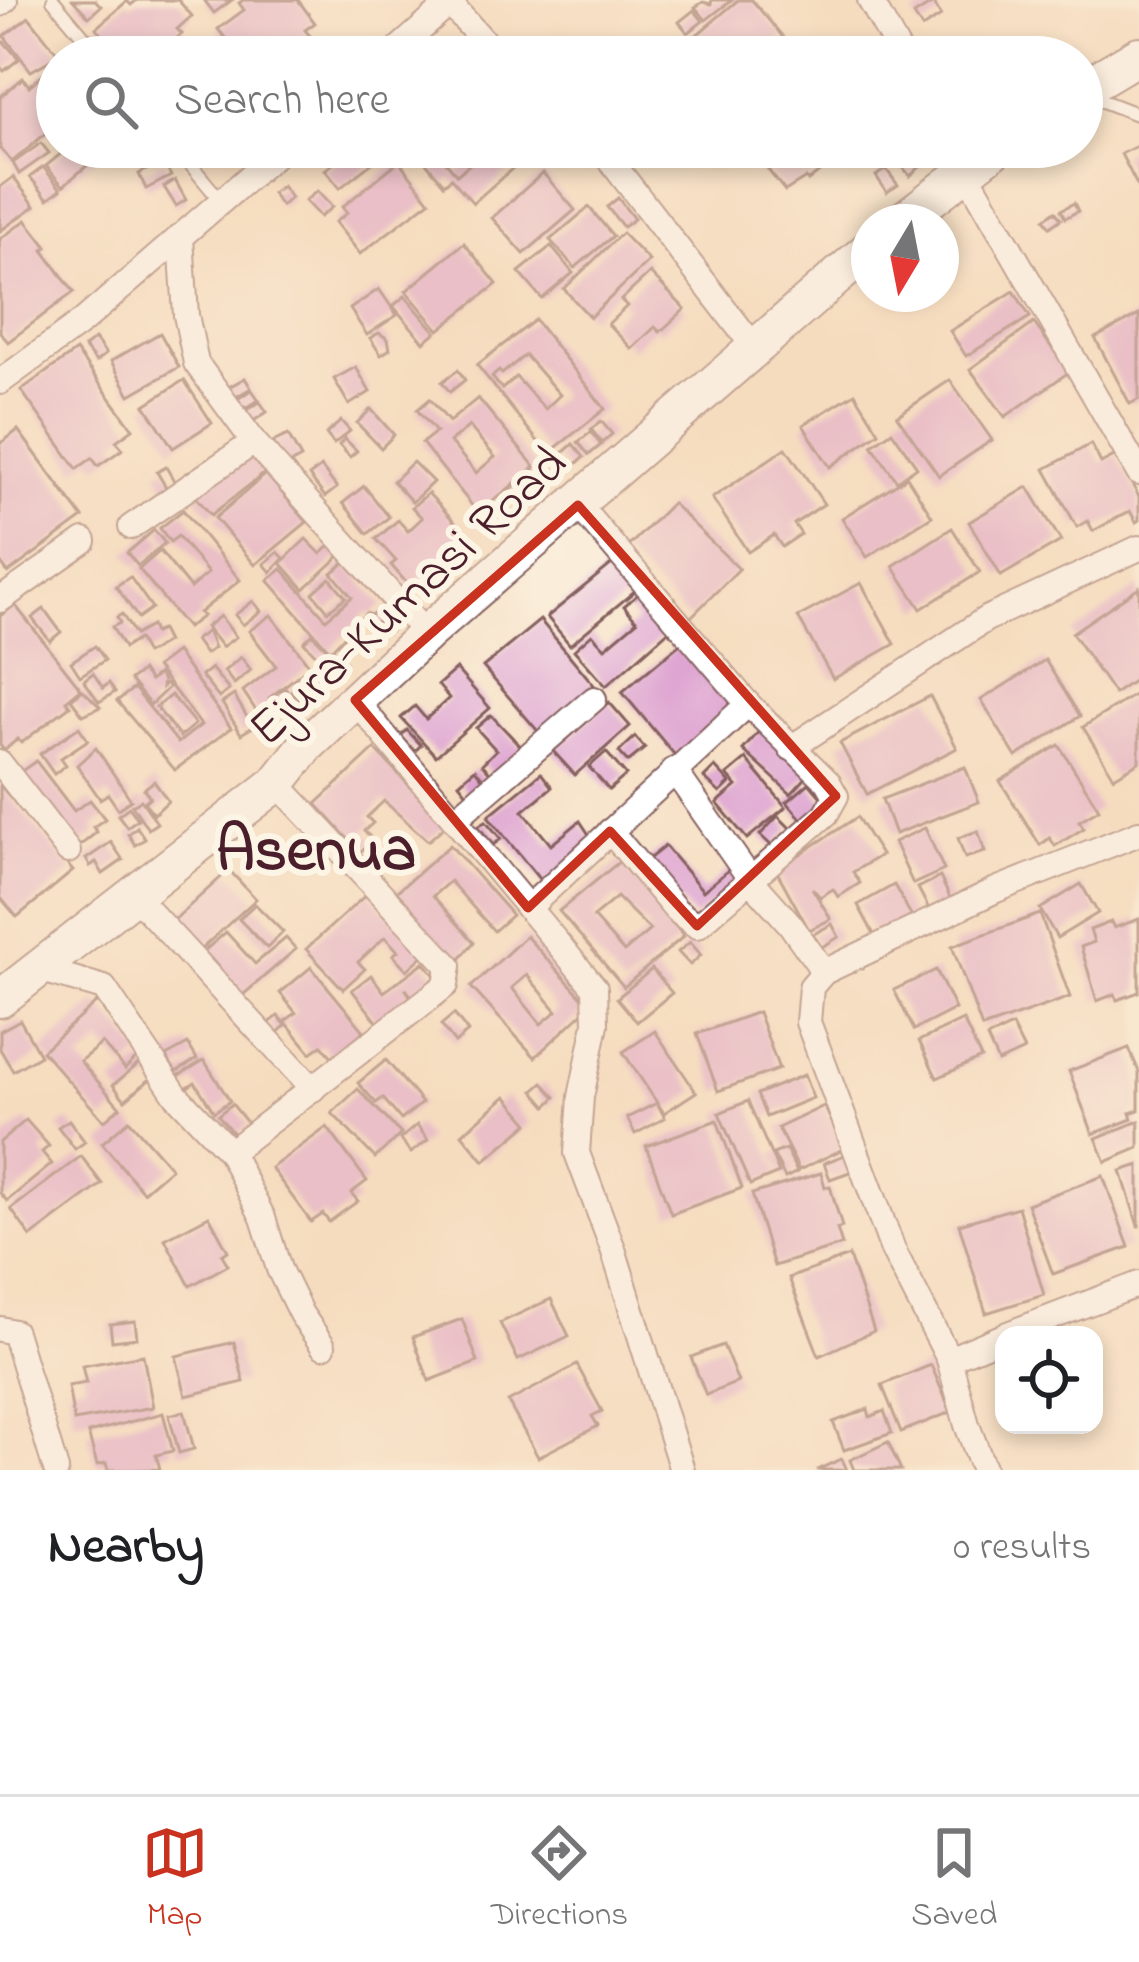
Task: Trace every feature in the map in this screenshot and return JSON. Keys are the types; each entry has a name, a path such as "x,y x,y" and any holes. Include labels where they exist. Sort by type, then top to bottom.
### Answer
{"main road":[{"path":"1103,77 1139,55"},
{"path":"917,204 950,168"},
{"name":"Ejura-Kumasi Road","path":"0,999 277,783 307,745 426,634 851,264"}],"street":[{"path":"870,0 890,36"},
{"path":"412,36 452,2 480,36"},
{"path":"0,382 82,322 260,168"},
{"path":"616,168 754,347"},
{"path":"965,168 1139,473"},
{"path":"181,238 186,314 196,363 254,442 426,634"},
{"path":"131,527 254,442"},
{"path":"578,505 748,704 828,782 836,796 826,814 697,926 676,910 610,831"},
{"path":"0,600 84,541"},
{"path":"791,748 986,619 1139,548"},
{"path":"455,819 594,699"},
{"path":"355,700 595,988 596,1024 580,1096 578,1153 682,1470"},
{"path":"528,908 748,704"},
{"path":"0,763 68,851"},
{"path":"674,770 751,880 824,972"},
{"path":"230,1152 446,985 449,966 277,783"},
{"path":"984,1470 949,1359 893,1250 808,1022 811,987 824,972 996,890 1139,832"},
{"path":"134,896 313,1089"},
{"path":"38,969 104,988 176,1095 230,1152 263,1218 279,1269 323,1346"},
{"path":"1029,1326 1139,1284"},
{"path":"0,1329 14,1332 22,1352 56,1470"},
{"path":"949,1359 995,1339"}],"lane":[{"path":"53,0 83,36"},
{"path":"1103,99 1139,115"},
{"path":"194,168 221,201"}],"highlighted area":[{"path":"578,505 836,796 697,926 610,831 528,908 355,700"}],"building":[{"path":"73,0 95,0 101,6 89,17"},
{"path":"137,0 178,0 192,16 177,29 180,36 103,36 96,28 127,1 131,5"},
{"path":"204,0 232,0 214,13"},
{"path":"298,0 315,23 305,30 310,36 224,36 218,29 244,10 239,3"},
{"path":"712,0 732,0 706,20 695,7"},
{"path":"738,0 752,0 782,36 695,36"},
{"path":"933,3 941,16 922,28 914,15"},
{"path":"694,10 703,21 688,33 679,22"},
{"path":"29,17 44,36 36,36 36,68 31,71 4,36"},
{"path":"4,42 19,59 4,71 0,45"},
{"path":"23,78 29,86 36,80 36,142 12,162 0,149 0,97"},
{"path":"1139,145 1139,189 1121,154"},
{"path":"36,147 36,162 19,174 13,163"},
{"path":"44,168 61,189 48,199 30,177"},
{"path":"48,168 84,168 63,186"},
{"path":"167,168 171,176 146,189 139,174"},
{"path":"328,168 366,168 340,188"},
{"path":"390,168 404,168 430,201 360,254 335,222 347,213 342,207"},
{"path":"431,168 451,168 457,175 465,168 513,168 473,203 451,178 444,184"},
{"path":"770,168 824,168 785,191"},
{"path":"886,169 898,185 887,192 876,176"},
{"path":"543,173 575,210 524,254 492,218"},
{"path":"13,177 35,206 0,231 0,187"},
{"path":"175,180 186,200 176,206 164,187"},
{"path":"282,186 291,198 281,206 272,193"},
{"path":"317,191 332,207 320,217 305,201"},
{"path":"618,198 634,219 623,227 607,207"},
{"path":"1074,203 1078,211 1065,218 1061,210"},
{"path":"589,207 613,236 575,268 550,240"},
{"path":"1055,211 1061,219 1050,227 1044,219"},
{"path":"26,220 74,292 8,342 0,332 0,239"},
{"path":"622,233 649,261 590,317 564,289"},
{"path":"464,243 497,284 439,330 406,291"},
{"path":"551,246 573,273 542,299 519,272"},
{"path":"650,273 685,309 660,332 655,327 632,349 608,324 627,306 621,300"},
{"path":"379,289 397,315 367,335 350,309"},
{"path":"1014,291 1030,317 966,356 950,331"},
{"path":"405,296 436,332 424,342 393,306"},
{"path":"1139,315 1139,399 1130,404 1095,338"},
{"path":"535,320 605,409 548,454 477,365","holes":["525,355 560,395 545,409 516,377 502,389 492,377"]},
{"path":"1034,323 1069,372 1005,417 970,369"},
{"path":"160,333 179,367 130,395 111,361"},
{"path":"379,333 388,339 390,349 381,355 370,338"},
{"path":"95,339 106,354 96,362 84,347"},
{"path":"76,351 133,429 116,441 123,449 98,466 92,458 77,469 21,390"},
{"path":"356,367 370,392 349,405 334,379"},
{"path":"458,370 465,380 450,392 442,382"},
{"path":"245,378 251,388 234,398 227,388"},
{"path":"184,380 212,423 173,448 145,405"},
{"path":"950,380 992,440 939,476 897,416"},
{"path":"252,390 259,400 241,411 234,401"},
{"path":"855,393 879,432 830,467 803,425"},
{"path":"478,398 535,467 478,513 422,443 436,432 417,410 430,399 449,422","holes":["469,426 495,457 476,473 450,442"]},
{"path":"260,402 267,412 249,424 242,413"},
{"path":"371,409 394,435 381,448 357,423"},
{"path":"341,421 350,431 334,444 326,434"},
{"path":"601,421 612,434 602,443 591,429"},
{"path":"18,430 83,518 8,573 0,562 0,444"},
{"path":"892,431 917,467 897,481 872,445"},
{"path":"591,432 601,445 589,455 578,442"},
{"path":"288,435 301,458 286,466 273,442"},
{"path":"345,439 357,451 350,457 339,445"},
{"path":"573,444 584,457 568,471 557,458"},
{"path":"1091,444 1101,463 1116,455 1139,497 1136,522 1130,511 1093,531 1088,521 1077,527 1045,469"},
{"path":"786,448 824,504 794,524 801,534 782,547 774,535 748,552 712,498"},
{"path":"249,453 265,473 211,515 195,496"},
{"path":"413,462 433,482 412,502 393,481"},
{"path":"166,467 176,484 167,489 157,472"},
{"path":"321,467 337,488 325,497 309,476"},
{"path":"534,470 550,487 540,496 524,479"},
{"path":"266,474 307,522 255,565 215,518"},
{"path":"907,477 932,516 867,557 842,518"},
{"path":"520,482 536,499 525,509 509,492"},
{"path":"364,486 389,517 368,534 343,503"},
{"path":"1028,487 1061,541 1001,576 969,522"},
{"path":"428,493 467,535 410,587 391,565 396,561 376,539 398,520 408,531 422,518 412,507"},
{"path":"672,503 739,569 689,619 622,553"},
{"path":"183,510 240,580 187,628 139,569 160,551 190,588 208,573 178,536 170,542 160,528"},
{"path":"952,528 980,572 921,609 893,566"},
{"path":"154,530 165,543 138,566 127,553"},
{"path":"306,539 321,554 332,544 342,554 304,589 281,563"},
{"path":"278,552 284,558 271,572 264,564"},
{"path":"619,558 642,585 570,645 547,617"},
{"path":"345,562 383,605 371,615 366,613 330,651 268,580 282,569 326,619 352,597 332,573"},
{"path":"130,577 152,608 138,618 116,586"},
{"path":"330,578 346,597 328,611 313,593"},
{"path":"861,583 895,644 833,679 798,617"},
{"path":"1139,587 1139,677 1114,694 1072,633"},
{"path":"643,590 674,626 606,686 574,650 592,634 605,648 637,621 624,606"},
{"path":"253,601 261,611 243,625 235,615"},
{"path":"15,605 81,689 66,701 70,706 21,743 18,739 4,750 0,745 0,616"},
{"path":"44,609 61,632 50,641 32,618"},
{"path":"387,613 397,625 388,633 377,622"},
{"path":"122,614 135,635 151,626 154,633 161,630 167,642 146,654 138,639 124,648 112,627 120,623 117,617"},
{"path":"271,615 310,666 268,699 285,688 293,698 263,721 243,691 276,666 249,631"},
{"path":"220,616 236,637 222,647 206,627"},
{"path":"540,620 598,690 542,736 483,667"},
{"path":"207,631 214,648 205,654 195,640"},
{"path":"312,634 329,651 320,659 304,642"},
{"path":"681,643 737,710 678,759 622,692"},
{"path":"95,646 105,660 80,676 71,662"},
{"path":"334,650 346,662 335,674 322,661"},
{"path":"176,652 231,728 175,770 117,701 134,688 178,743 201,725 156,667"},
{"path":"241,657 251,670 234,684 224,671"},
{"path":"1045,660 1080,716 1016,757 981,700"},
{"path":"211,668 229,690 219,698 201,676"},
{"path":"316,669 324,678 316,685 308,675"},
{"path":"456,669 490,708 436,756 401,718 415,706 426,719 449,698 438,685"},
{"path":"142,671 150,681 158,674 162,687 169,687 150,705 130,680"},
{"path":"93,673 103,688 109,683 115,692 99,702 84,680"},
{"path":"304,678 318,694 305,706 291,691"},
{"path":"83,690 100,707 83,715 71,699"},
{"path":"1139,692 1139,762 1114,777 1083,727"},
{"path":"171,695 195,724 180,737 156,707"},
{"path":"234,695 253,727 241,734 222,703"},
{"path":"930,696 957,748 867,794 840,743"},
{"path":"609,702 630,726 575,775 553,751"},
{"path":"491,715 526,752 496,779 482,764 496,750 476,728"},
{"path":"79,727 88,740 61,758 66,765 54,774 40,754"},
{"path":"762,728 811,772 791,794 743,750"},
{"path":"407,730 421,745 415,751 401,736"},
{"path":"635,737 645,748 628,762 619,752"},
{"path":"1059,745 1099,809 1079,821 1084,828 1055,846 1050,838 1040,845 1000,781"},
{"path":"96,748 131,800 118,809 108,794 100,799 77,765"},
{"path":"375,749 446,825 428,841 384,801 367,817 373,823 364,831 373,840 360,852 316,804"},
{"path":"606,752 626,775 609,790 589,767"},
{"path":"746,759 786,807 747,839 717,803 737,786 727,775"},
{"path":"36,761 74,811 90,800 105,819 77,848 20,772"},
{"path":"715,767 730,783 720,793 704,778"},
{"path":"965,767 979,802 895,834 882,799"},
{"path":"475,769 488,785 472,799 459,783"},
{"path":"541,773 552,787 523,811 551,845 580,821 594,842 544,885 488,816"},
{"path":"154,781 168,801 154,814 144,802 150,797 144,789"},
{"path":"809,783 826,803 804,822 787,802"},
{"path":"0,785 73,871 17,917 0,897"},
{"path":"141,800 157,823 148,829 132,805"},
{"path":"129,807 138,819 127,827 118,815"},
{"path":"778,816 790,828 773,847 760,835"},
{"path":"857,817 881,855 853,872 860,883 838,897 833,889 820,897 812,888 831,919 809,930 776,870"},
{"path":"486,821 501,839 493,845 478,826"},
{"path":"137,827 145,839 135,845 128,834"},
{"path":"925,828 944,870 913,884 894,842"},
{"path":"978,831 985,852 965,858 958,838"},
{"path":"111,842 123,860 103,874 96,862 90,866 86,859"},
{"path":"450,845 512,915 494,931 450,881 433,896 474,942 457,963 395,893"},
{"path":"665,846 703,891 732,867 742,879 694,918 646,861"},
{"path":"620,861 684,936 624,987 559,911","holes":["617,897 650,930 624,952 593,917"]},
{"path":"229,870 256,899 200,950 173,921"},
{"path":"940,877 954,906 933,917 918,888"},
{"path":"1081,884 1098,913 1057,938 1040,909"},
{"path":"894,885 915,922 878,942 858,905"},
{"path":"369,892 426,953 407,970 385,937 358,962 365,969 343,989 306,949"},
{"path":"255,904 283,932 267,948 239,919"},
{"path":"1040,914 1070,997 982,1028 952,946"},
{"path":"1139,919 1139,992 1097,1001 1081,947 1094,942 1090,930"},
{"path":"832,924 839,937 820,948 812,935"},
{"path":"226,932 255,964 286,938 296,949 243,995 204,951"},
{"path":"526,936 590,1006 535,1057 471,987","holes":["527,975 557,1011 541,1024 512,988"]},
{"path":"690,942 701,955 690,965 678,952"},
{"path":"424,962 437,978 413,998 405,988 412,999 379,1024 352,990 371,975 384,992"},
{"path":"311,967 364,1031 332,1057 322,1045 311,1053 285,1021 296,1013 280,993"},
{"path":"652,969 672,993 637,1022 617,998"},
{"path":"936,970 955,1009 914,1030 894,990"},
{"path":"97,1002 142,1053 125,1069 102,1043 80,1061 120,1107 104,1121 42,1051"},
{"path":"758,1012 779,1069 718,1091 697,1034"},
{"path":"454,1014 468,1032 455,1043 441,1025"},
{"path":"278,1016 286,1025 276,1034 268,1024"},
{"path":"20,1020 40,1055 13,1071 0,1049 0,1031"},
{"path":"963,1020 981,1058 937,1078 919,1041"},
{"path":"1012,1026 1024,1050 998,1062 987,1038"},
{"path":"655,1031 696,1092 664,1113 623,1052"},
{"path":"188,1044 197,1059 176,1072 166,1056"},
{"path":"1129,1048 1139,1072 1139,1110 1130,1113 1132,1119 1093,1134 1069,1071"},
{"path":"204,1060 230,1101 214,1112 195,1082 183,1090 175,1078"},
{"path":"386,1060 422,1103 401,1120 383,1098 376,1103 358,1083"},
{"path":"142,1061 154,1076 125,1100 113,1085"},
{"path":"804,1075 813,1098 766,1117 757,1094"},
{"path":"543,1083 556,1097 547,1106 534,1091"},
{"path":"358,1089 401,1134 375,1158 332,1113"},
{"path":"506,1096 529,1123 484,1161 462,1134"},
{"path":"748,1101 779,1173 750,1185 719,1113"},
{"path":"657,1103 665,1118 635,1134 627,1118"},
{"path":"232,1104 249,1125 235,1136 218,1115"},
{"path":"824,1106 845,1148 799,1170 778,1128"},
{"path":"26,1120 49,1146 42,1152 52,1164 7,1201 0,1193 0,1142"},
{"path":"69,1120 85,1142 75,1149 58,1127"},
{"path":"129,1120 171,1168 143,1192 102,1143"},
{"path":"717,1120 742,1188 671,1214 646,1146"},
{"path":"1139,1121 1139,1148 1106,1162 1096,1138"},
{"path":"417,1125 428,1140 411,1153 400,1139"},
{"path":"327,1127 367,1181 351,1193 358,1201 329,1222 323,1214 311,1222 271,1168"},
{"path":"786,1149 797,1172 785,1178 773,1154"},
{"path":"852,1152 858,1169 830,1179 824,1163"},
{"path":"81,1156 102,1184 31,1237 11,1209"},
{"path":"1139,1165 1139,1226 1138,1226 1121,1171"},
{"path":"821,1173 825,1187 830,1186 842,1227 837,1229 842,1245 774,1266 752,1194"},
{"path":"1103,1176 1129,1247 1053,1274 1027,1204"},
{"path":"1018,1207 1044,1295 986,1313 959,1224"},
{"path":"209,1216 228,1251 222,1255 228,1265 190,1286 165,1239"},
{"path":"849,1256 874,1331 819,1356 789,1278"},
{"path":"551,1299 569,1336 518,1360 500,1323"},
{"path":"462,1319 478,1362 429,1381 413,1337"},
{"path":"135,1321 137,1338 112,1341 110,1324"},
{"path":"234,1342 244,1382 186,1396 176,1356"},
{"path":"723,1345 738,1382 706,1395 691,1357"},
{"path":"143,1355 153,1407 74,1421 68,1386 86,1383 82,1366"},
{"path":"577,1365 602,1411 592,1416 598,1426 538,1457 508,1402"},
{"path":"931,1365 951,1412 901,1432 882,1385"},
{"path":"868,1409 870,1417 884,1411 892,1433 844,1450 833,1422"},
{"path":"184,1411 194,1449 179,1453 169,1415"},
{"path":"163,1413 173,1451 156,1455 160,1469 108,1470 106,1463 97,1465 88,1433"},
{"path":"888,1442 901,1470 854,1470 850,1460"},
{"path":"842,1459 847,1470 817,1470"}],"district":[{"name":"Asenua","path":"316,847"}]}
